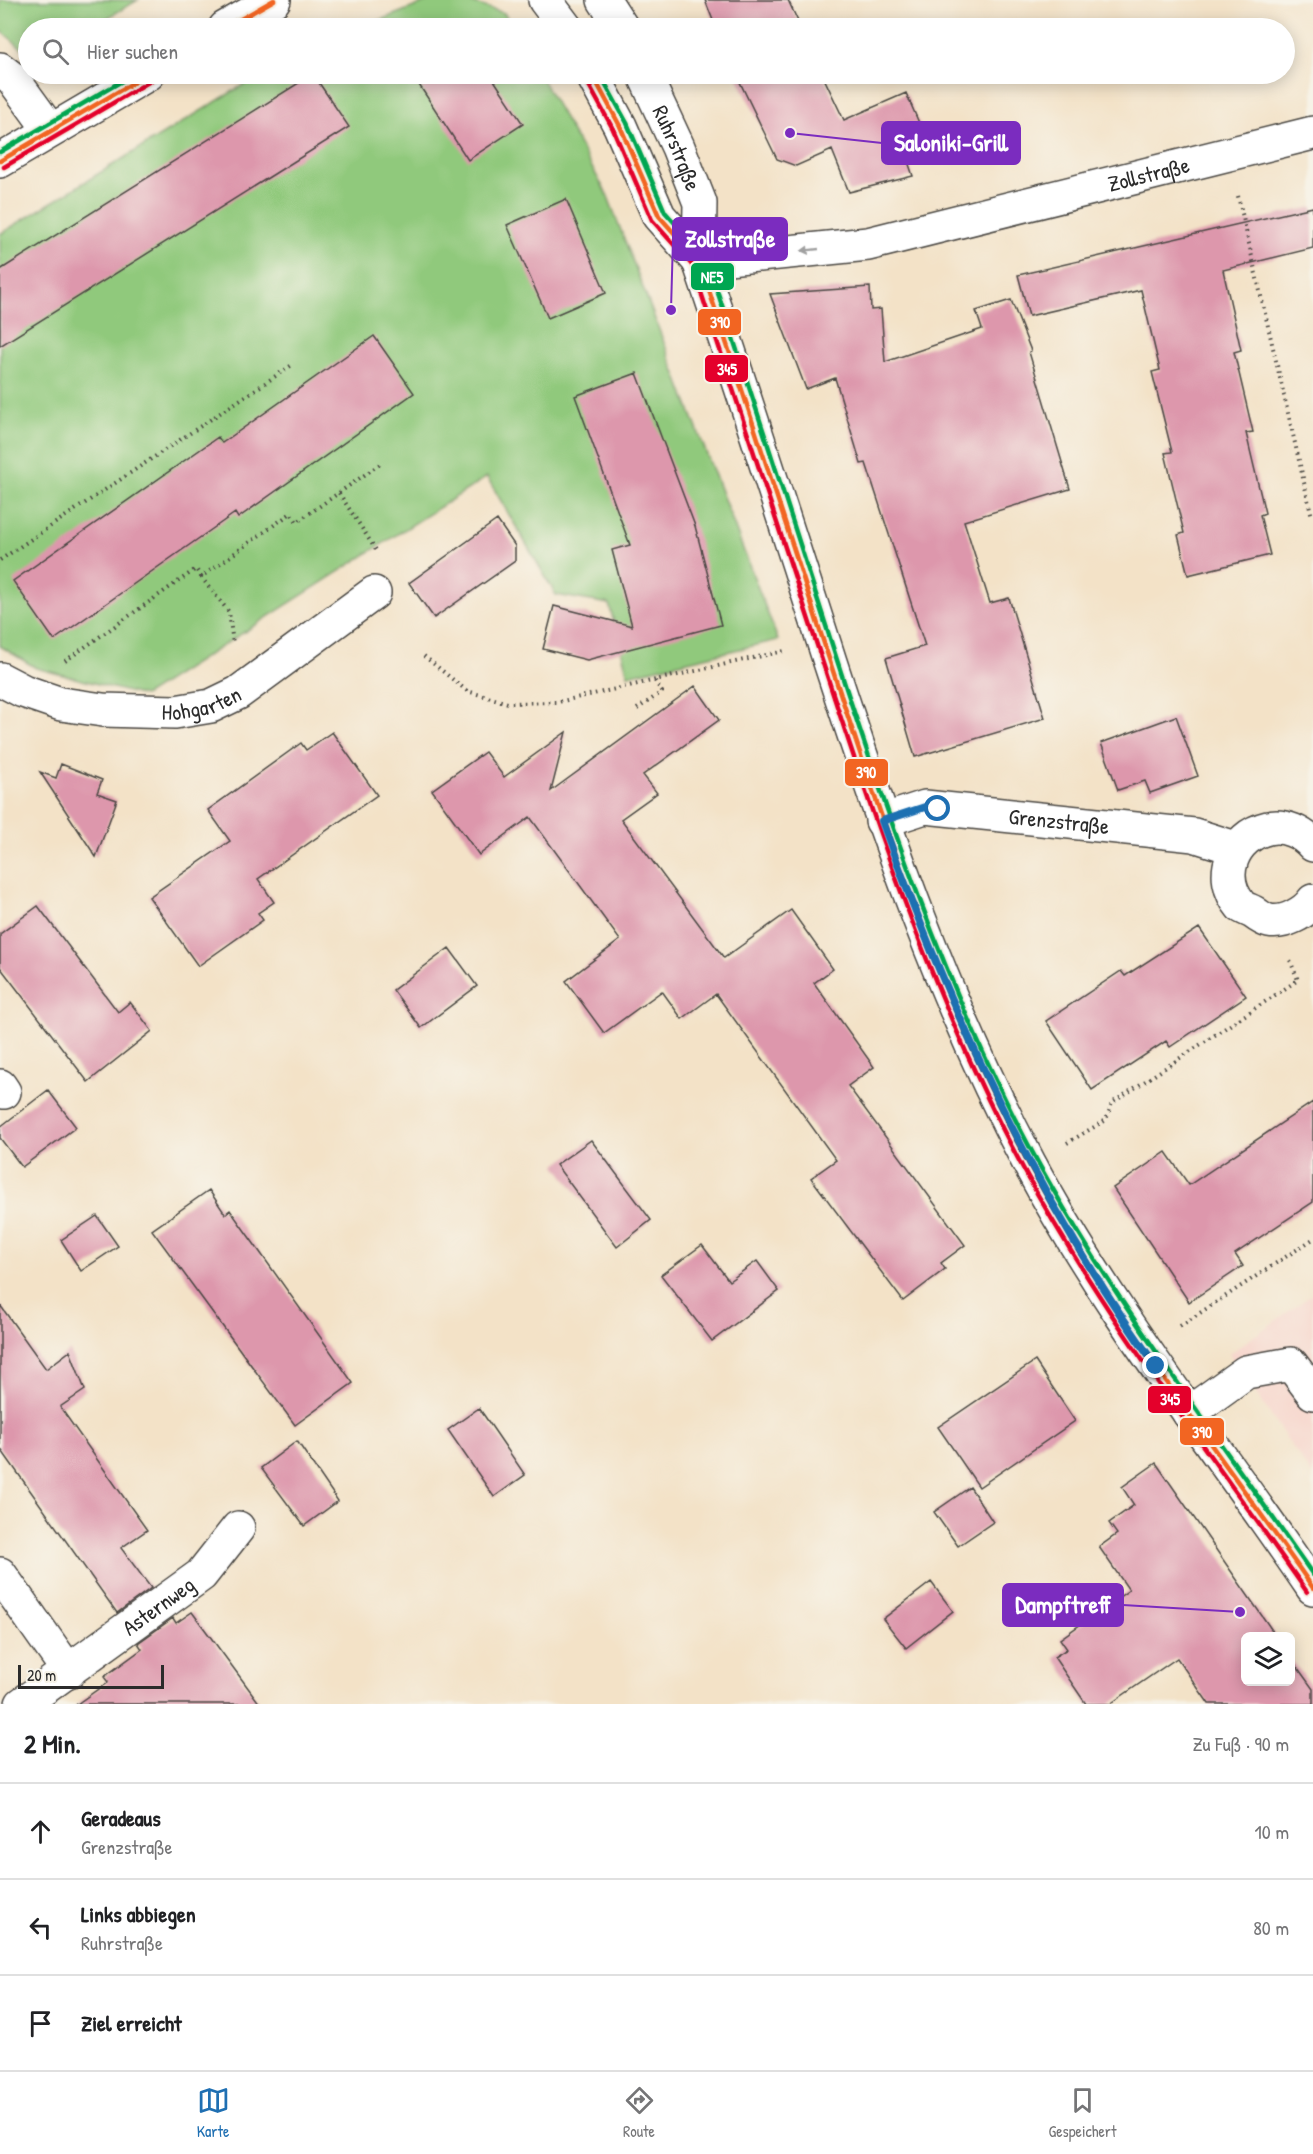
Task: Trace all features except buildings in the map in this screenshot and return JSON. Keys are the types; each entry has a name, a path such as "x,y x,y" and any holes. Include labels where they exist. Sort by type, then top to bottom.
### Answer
{"street":[{"path":"242,18 274,0"},
{"path":"545,0 558,18"},
{"path":"605,0 616,18"},
{"path":"0,69 13,79 50,130"},
{"path":"0,161 130,84"},
{"name":"Ruhrstraße","path":"597,84 620,126 659,216 699,261"},
{"name":"Ruhrstraße","path":"649,84 678,147 700,204 699,261 882,821 942,982 1030,1165 1098,1280 1188,1413 1309,1573"},
{"name":"Zollstraße","path":"699,261 868,244 1313,133"},
{"name":"Hohgarten","path":"12,685 61,704 103,710 175,712 211,706 238,693 374,593"},
{"name":"Grenzstraße","path":"882,821 925,807 1194,835 1235,848"},
{"path":"1313,845 1306,836 1278,826 1252,832 1235,848 1228,878 1241,906 1269,921 1283,921 1308,909 1313,902"},
{"path":"1188,1413 1246,1372 1291,1364 1313,1393"},
{"name":"Asternweg","path":"22,1704 201,1575 238,1528"},
{"path":"0,1574 69,1672"}],"path":[{"path":"1228,154 1312,517"},
{"path":"0,560 292,365"},
{"path":"201,577 291,513 297,522 383,462"},
{"path":"339,493 382,559"},
{"path":"12,685 196,569 229,612 238,693"},
{"path":"424,656 467,691 508,703 558,702 823,642"},
{"path":"637,708 662,692 655,681"},
{"path":"1030,1165 1106,1120 1112,1103 1298,980 1286,948 1283,921"},
{"path":"1144,1349 1313,1239"}],"shaded area":[{"path":"1313,1294 1313,1477 1229,1354"}],"green space":[{"path":"0,0 138,0 107,18 18,18 18,45 0,30"},
{"path":"432,0 463,0 504,13 507,18 386,18"},
{"path":"245,84 545,84 607,194 778,640 628,675 609,604 556,595 487,477 144,696 36,668 0,646 0,234"}],"transit line":[{"name":"390","path":"242,18 274,0"},
{"name":"NE5","path":"0,152 117,84"},
{"name":"390","path":"0,161 131,84"},
{"name":"345","path":"4,167 145,84"},
{"name":"345","path":"588,84 613,129 652,220 692,265 895,876 941,995 994,1111 1054,1224 1088,1278 1159,1384 1307,1592"},
{"name":"390","path":"597,84 620,126 659,216 699,261 889,836 939,970 997,1100 1060,1220 1094,1274 1165,1380 1313,1588"},
{"name":"NE5","path":"606,84 627,123 665,212 706,258 900,847 939,950 982,1051 1039,1164 1111,1285 1313,1575"}],"place":[{"name":"Saloniki-Grill","path":"790,133"},
{"name":"Zollstraße","path":"671,310"},
{"name":"Dampftreff","path":"1240,1612"}],"route":[{"path":"938,809 925,807 882,821 942,982 976,1058 1030,1165 1098,1280 1156,1366"}]}
